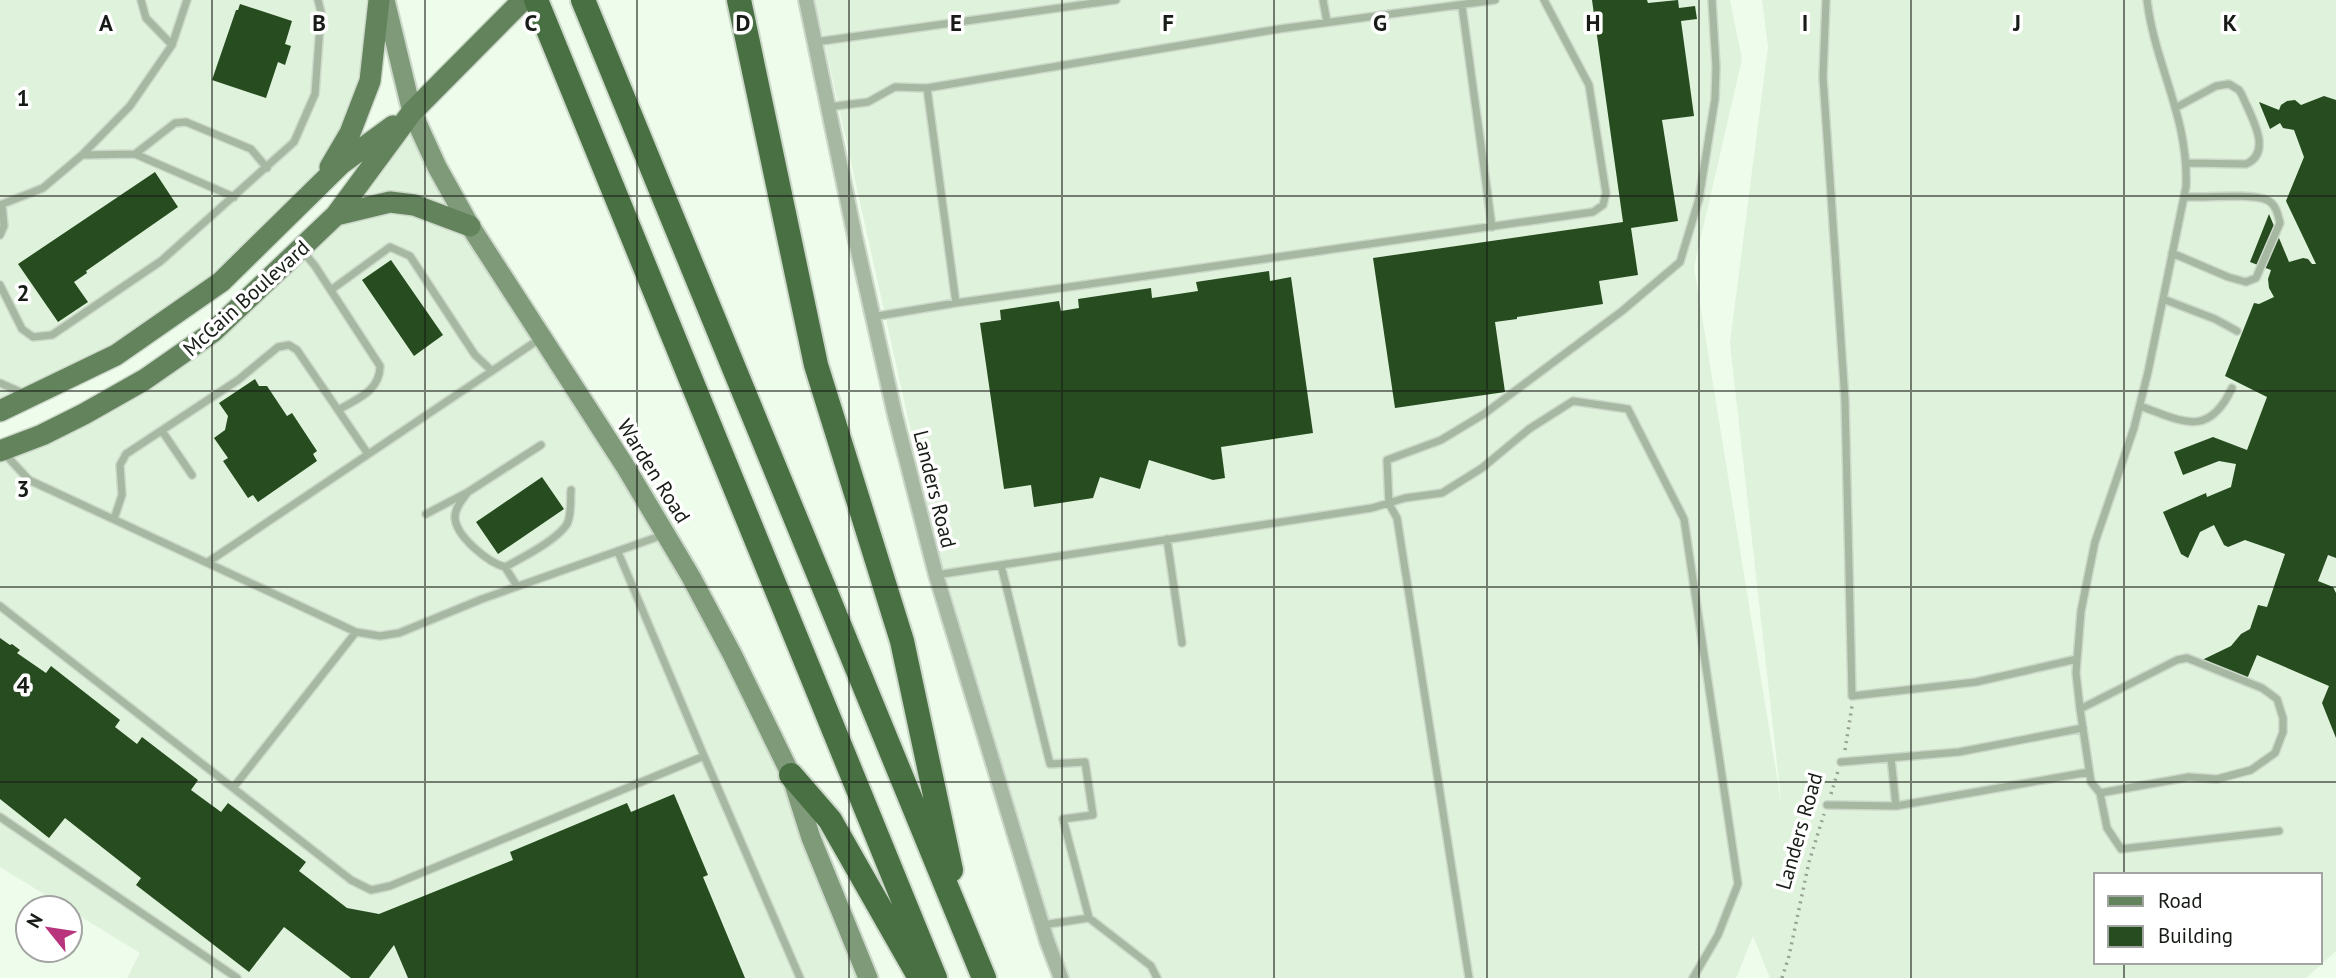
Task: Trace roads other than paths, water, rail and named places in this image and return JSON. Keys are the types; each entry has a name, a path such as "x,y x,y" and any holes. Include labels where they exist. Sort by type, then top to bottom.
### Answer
{"highway":[{"path":"536,0 935,978"},
{"path":"583,0 984,978"},
{"path":"739,0 813,353 832,422 902,641 963,925"},
{"path":"791,775 830,820 920,978"}],"main road":[{"path":"319,184 350,133 370,81 379,0"},
{"name":"McCain Boulevard","path":"0,450 42,435 84,414 177,359 246,303 336,215 412,112 523,0"},
{"name":"McCain Boulevard","path":"0,411 116,355 221,282 341,164 412,112"},
{"path":"336,215 390,202 414,205 470,226"}],"street":[{"name":"Warden Road","path":"385,0 412,112 437,167 470,226 667,533 791,775 811,838 867,978"},
{"name":"Landers Road","path":"806,0 872,317 936,575 1042,925 1061,978"}],"lane":[{"path":"141,0 146,18 172,45"},
{"path":"0,235 4,226 1,205 43,188 82,155 130,107 172,45 187,0"},
{"path":"0,285 22,329 33,337 52,335 161,261 267,168 294,142 315,94 321,12 318,0"},
{"path":"815,42 1116,0"},
{"path":"1324,0 1327,22"},
{"path":"828,107 868,102 895,87 927,88 1327,22 1495,0"},
{"path":"872,317 1593,212 1603,205 1606,193 1589,85 1544,0"},
{"path":"1469,978 1396,518 1389,504 1387,460 1441,440 1484,414 1622,311 1681,262 1699,199 1715,99 1712,0"},
{"path":"1826,0 1823,77 1845,400 1852,696 1976,682 2077,659"},
{"path":"2147,0 2154,38 2177,107 2188,163 2184,197 2140,405 2095,542 2081,611 2076,673 2089,772 2091,782 2100,793 2107,828 2121,849 2279,831"},
{"path":"1462,6 1492,227"},
{"path":"2177,107 2217,86 2229,84 2239,90 2259,139 2260,151 2253,161 2246,164 2188,163"},
{"path":"927,88 956,303"},
{"path":"135,154 175,123 186,122 251,149 267,168"},
{"path":"82,155 135,154 233,197"},
{"path":"2172,253 2246,282 2256,278 2280,223 2274,205 2267,201 2253,198 2184,197"},
{"path":"331,290 390,247 410,256 475,355 492,371"},
{"path":"301,249 380,366 380,377 372,388 338,410"},
{"path":"2163,299 2216,319 2236,331"},
{"path":"208,562 542,337"},
{"path":"114,519 122,495 120,465 126,454 238,380 278,347 289,345 297,350 368,454"},
{"path":"0,383 33,396"},
{"path":"2140,405 2175,419 2198,423 2206,421 2222,408 2232,388"},
{"path":"936,575 1167,540 1442,493 1482,468 1529,429 1573,401 1628,409 1684,519 1738,884 1718,935 1693,978"},
{"path":"162,431 192,475"},
{"path":"426,514 468,492 541,445"},
{"path":"0,450 29,480 356,632 380,636 399,633 517,586 667,533"},
{"path":"468,492 455,515 457,525 483,556 495,565 505,567 558,533 567,523 570,490"},
{"path":"1167,540 1182,643"},
{"path":"618,552 800,978"},
{"path":"1001,565 1050,764 1085,762 1093,815 1063,819 1089,918 1151,967 1157,978"},
{"path":"505,567 517,586"},
{"path":"0,606 351,880 371,890 390,886 704,756"},
{"path":"233,788 356,632"},
{"path":"2080,709 2177,660 2187,658 2262,688 2277,699 2283,718 2283,732 2275,753 2251,770 2217,779 2189,777 2100,793"},
{"path":"1841,762 1959,752 2083,728"},
{"path":"1891,758 1896,806"},
{"path":"1827,805 1896,806 2089,772"},
{"path":"0,817 237,978"},
{"path":"1042,925 1089,918"}]}
